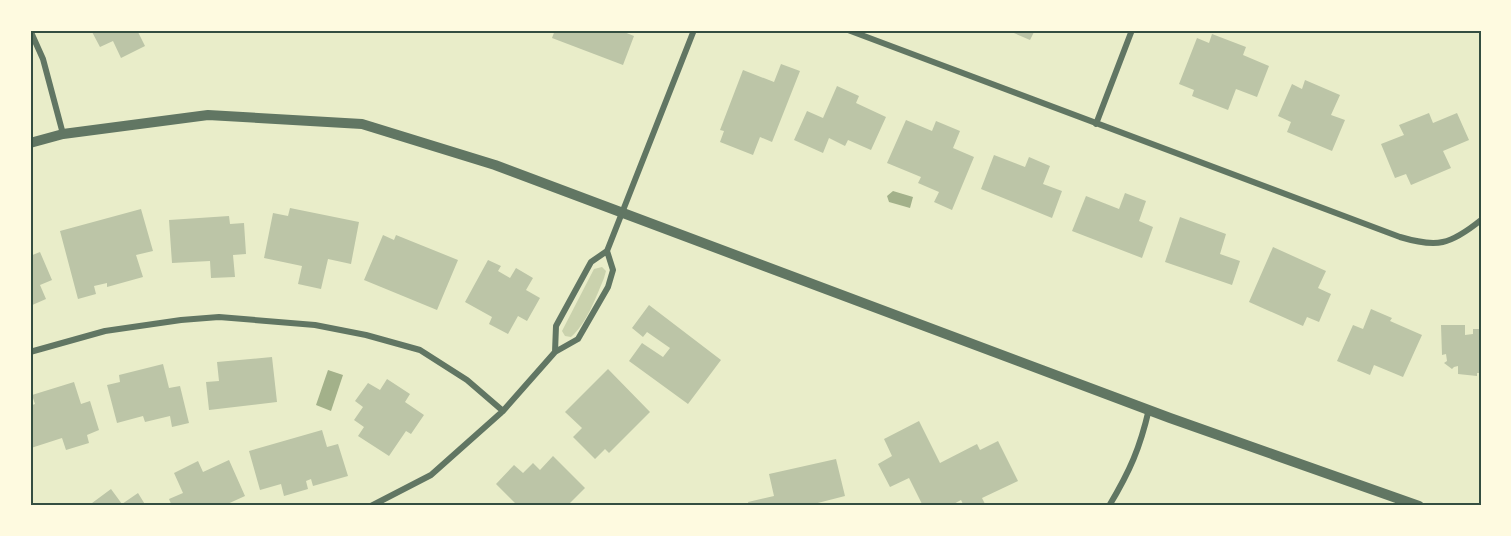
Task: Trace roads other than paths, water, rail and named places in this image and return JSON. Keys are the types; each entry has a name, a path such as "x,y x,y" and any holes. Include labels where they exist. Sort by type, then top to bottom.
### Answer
{"street":[{"path":"30,30 43,59 63,134"},
{"path":"555,352 556,326 591,262 607,251 694,30"},
{"path":"848,30 1096,124 1420,242 1441,244 1460,235 1481,220"},
{"path":"1096,124 1132,30"},
{"path":"30,143 63,134 208,115 362,124 495,165 1149,409 1419,506"},
{"path":"371,506 430,475 503,411 555,352 578,339 608,287 613,270 607,251"},
{"path":"30,352 105,332 181,320 219,317 315,325 366,335 420,351 467,380 503,411"},
{"path":"1109,506 1133,464 1141,444 1149,409"}]}
